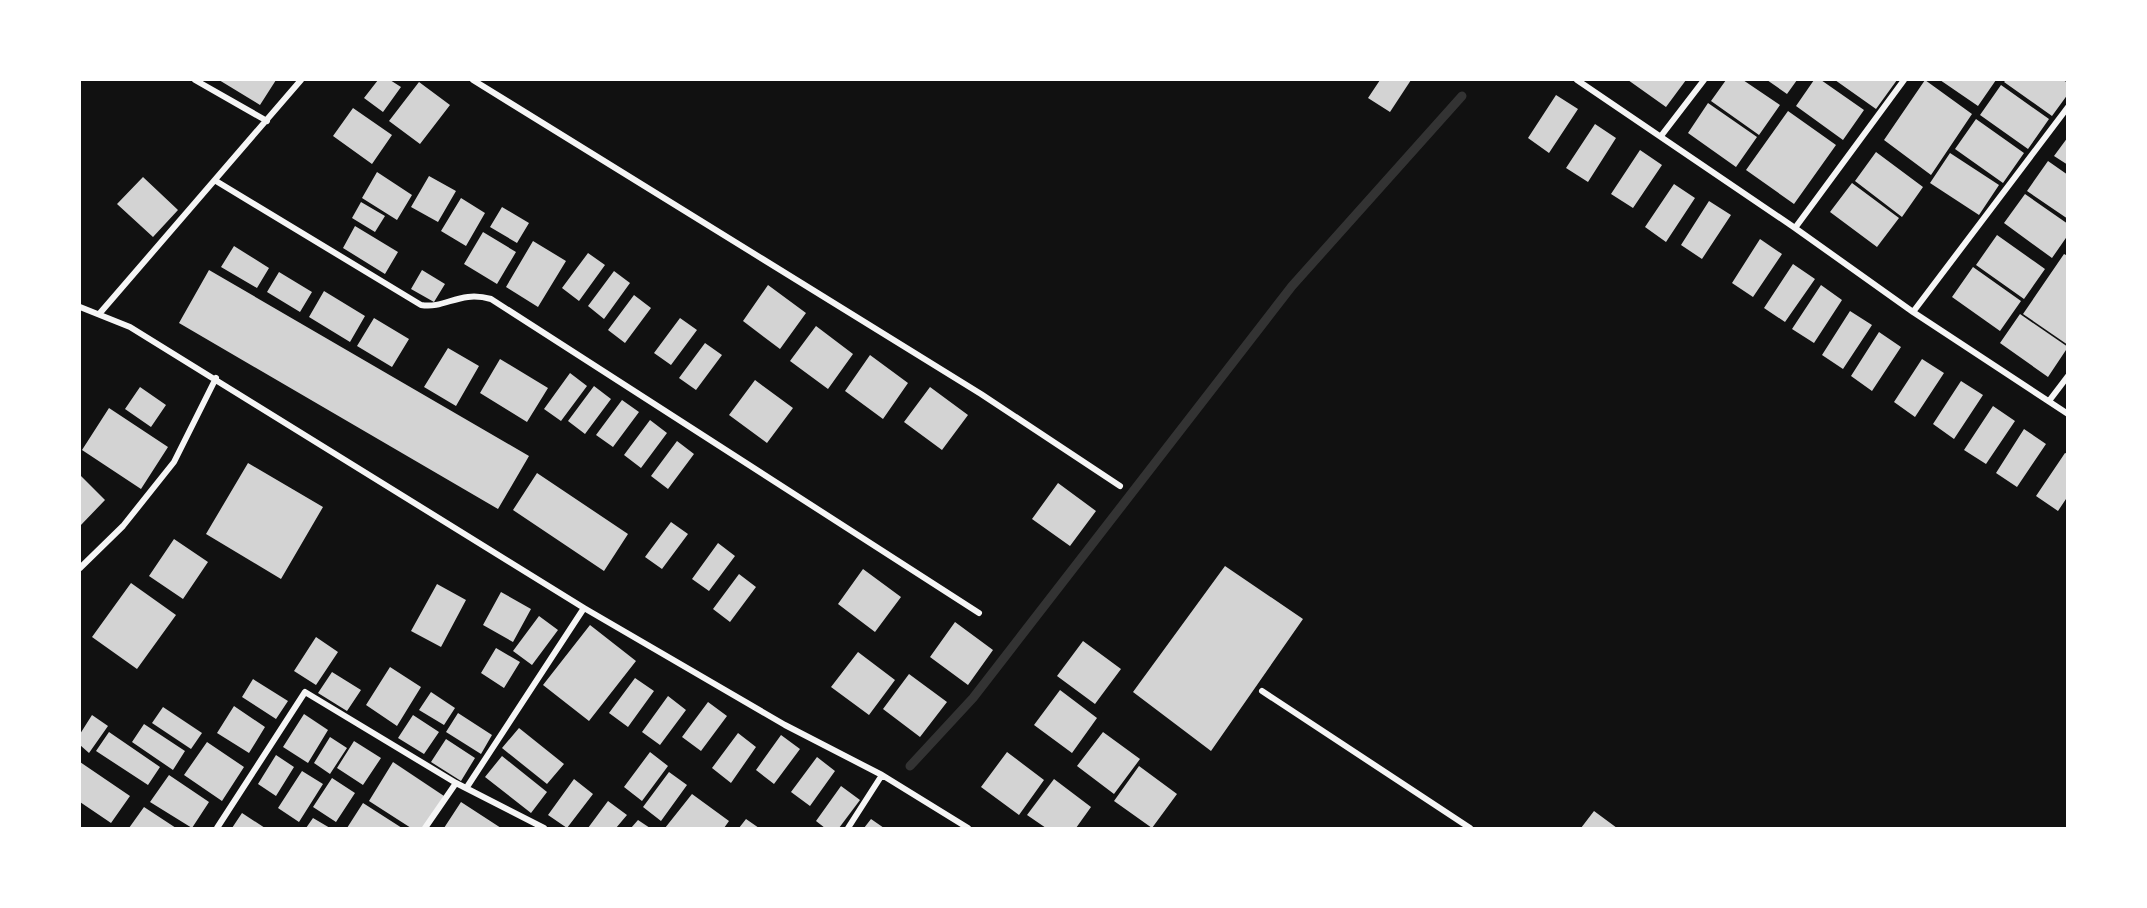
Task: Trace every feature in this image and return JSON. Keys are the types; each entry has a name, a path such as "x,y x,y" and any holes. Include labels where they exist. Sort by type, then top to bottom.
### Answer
{"street":[{"path":"195,80 267,121"},
{"path":"100,313 301,80"},
{"path":"473,80 981,394 1120,486"},
{"path":"1577,80 1795,228 1913,312 2067,414"},
{"path":"1661,136 1704,80"},
{"path":"1795,228 1904,80"},
{"path":"1913,312 2067,106"},
{"path":"216,181 421,305 430,307 461,296 478,295 490,299 979,613"},
{"path":"80,307 100,313 130,327 216,378 584,608 785,725 882,775 968,828"},
{"path":"2049,400 2067,376"},
{"path":"80,568 123,526 174,462 216,378"},
{"path":"467,787 584,608"},
{"path":"217,828 305,692 456,783 544,828"},
{"path":"1262,692 1470,828"},
{"path":"848,828 882,775"},
{"path":"425,828 456,783"}],"building":[{"path":"219,80 276,80 260,105"},
{"path":"378,80 390,80 401,87 383,112 364,98"},
{"path":"1380,80 1411,80 1390,112 1368,98"},
{"path":"1628,80 1686,80 1666,107"},
{"path":"1726,80 1743,80 1780,105 1759,135 1711,101"},
{"path":"1767,80 1797,80 1787,94"},
{"path":"1814,80 1821,80 1864,110 1843,140 1796,106"},
{"path":"1835,80 1897,80 1876,109"},
{"path":"1925,80 1972,114 1931,175 1884,140"},
{"path":"1940,80 1996,80 1978,106"},
{"path":"2006,80 2063,80 2068,83 2068,94 2052,116 2004,82"},
{"path":"419,82 450,105 420,144 389,121"},
{"path":"2001,85 2049,119 2028,149 1980,115"},
{"path":"1556,95 1578,109 1549,153 1528,138"},
{"path":"1708,103 1757,137 1736,167 1688,133"},
{"path":"353,108 392,135 372,164 333,136"},
{"path":"1788,111 1836,145 1794,204 1746,170"},
{"path":"1976,119 2024,153 2003,183 1955,149"},
{"path":"1595,124 1616,138 1588,182 1566,168"},
{"path":"2068,137 2068,165 2054,156"},
{"path":"1640,150 1662,165 1633,208 1611,194"},
{"path":"1876,152 1923,187 1902,217 1855,181"},
{"path":"1950,153 1999,185 1979,215 1930,183"},
{"path":"2048,161 2068,175 2068,219 2027,191"},
{"path":"377,172 412,195 397,220 362,198"},
{"path":"429,176 456,191 438,222 411,207"},
{"path":"143,177 178,210 153,237 117,204"},
{"path":"1852,183 1899,218 1877,247 1830,212"},
{"path":"1674,184 1695,198 1666,242 1645,227"},
{"path":"2025,194 2068,224 2068,235 2052,258 2004,223"},
{"path":"461,198 485,213 466,246 441,231"},
{"path":"1709,201 1731,215 1702,259 1681,245"},
{"path":"361,202 385,216 375,232 352,218"},
{"path":"502,207 529,223 517,243 490,227"},
{"path":"355,226 398,252 385,274 343,248"},
{"path":"483,232 516,252 497,284 464,264"},
{"path":"1997,235 2045,269 2024,299 1976,265"},
{"path":"1760,239 1782,254 1753,297 1732,283"},
{"path":"533,241 566,261 538,307 506,287"},
{"path":"234,246 269,268 257,288 221,267"},
{"path":"588,253 605,265 579,301 562,288"},
{"path":"2064,254 2068,256 2068,345 2023,314"},
{"path":"1793,264 1815,279 1785,322 1764,308"},
{"path":"1973,267 2021,301 2000,331 1952,297"},
{"path":"209,270 529,456 498,509 179,323"},
{"path":"422,270 445,284 434,302 411,289"},
{"path":"614,271 630,283 604,319 588,306"},
{"path":"279,272 312,292 300,312 267,292"},
{"path":"768,285 806,313 780,349 743,321"},
{"path":"1821,285 1842,300 1814,343 1792,329"},
{"path":"324,291 365,316 350,342 309,317"},
{"path":"634,295 651,308 625,343 608,330"},
{"path":"1850,311 1872,325 1843,369 1822,355"},
{"path":"2020,314 2068,347 2048,377 2000,343"},
{"path":"374,318 409,339 392,367 357,346"},
{"path":"680,318 697,330 671,365 654,353"},
{"path":"816,326 853,354 828,389 790,361"},
{"path":"1879,332 1901,347 1872,391 1851,376"},
{"path":"705,343 722,355 696,390 679,378"},
{"path":"448,348 479,366 456,406 424,387"},
{"path":"870,355 908,383 883,419 845,391"},
{"path":"500,359 548,388 527,422 480,393"},
{"path":"1922,359 1944,373 1915,417 1894,402"},
{"path":"570,373 587,386 561,421 544,409"},
{"path":"755,380 793,408 767,443 729,415"},
{"path":"1961,381 1983,395 1954,439 1933,424"},
{"path":"594,386 611,399 585,434 568,421"},
{"path":"140,387 166,405 151,427 125,409"},
{"path":"930,387 968,415 942,450 904,422"},
{"path":"622,400 639,412 613,447 596,435"},
{"path":"1993,406 2015,421 1986,464 1964,450"},
{"path":"109,408 168,447 141,489 82,450"},
{"path":"650,420 667,433 641,468 624,455"},
{"path":"2024,429 2046,444 2017,487 1996,473"},
{"path":"677,441 694,454 668,489 651,476"},
{"path":"2065,453 2068,454 2068,496 2058,511 2036,496"},
{"path":"248,463 323,507 281,579 206,534"},
{"path":"537,473 628,534 604,571 513,510"},
{"path":"80,475 105,500 80,526"},
{"path":"1058,483 1096,511 1070,546 1032,519"},
{"path":"671,522 688,534 662,569 645,557"},
{"path":"174,539 208,562 183,599 149,576"},
{"path":"718,543 735,556 709,591 692,579"},
{"path":"1225,566 1303,619 1211,751 1133,692"},
{"path":"863,569 901,597 875,632 838,604"},
{"path":"739,574 756,587 730,622 713,609"},
{"path":"131,583 176,615 137,669 92,637"},
{"path":"437,584 466,600 441,647 411,631"},
{"path":"501,592 531,609 513,642 483,625"},
{"path":"539,616 558,630 532,665 513,651"},
{"path":"955,622 993,650 968,685 930,657"},
{"path":"590,625 636,661 589,721 543,685"},
{"path":"316,637 338,652 316,685 294,671"},
{"path":"1083,641 1121,669 1095,704 1057,676"},
{"path":"496,648 520,662 504,688 481,673"},
{"path":"858,652 895,680 869,715 831,687"},
{"path":"390,667 421,687 397,726 366,705"},
{"path":"332,672 361,690 347,711 318,693"},
{"path":"909,674 947,702 920,737 883,709"},
{"path":"635,678 654,691 628,727 609,713"},
{"path":"253,679 288,701 276,719 242,697"},
{"path":"1060,690 1097,718 1072,753 1034,725"},
{"path":"431,692 455,708 444,725 419,710"},
{"path":"668,696 686,710 660,745 642,732"},
{"path":"708,702 727,716 701,751 682,737"},
{"path":"234,706 265,727 249,753 217,733"},
{"path":"163,707 202,733 191,749 152,723"},
{"path":"458,713 492,735 481,754 446,732"},
{"path":"304,714 328,730 308,763 283,747"},
{"path":"92,715 108,726 89,753 80,745 80,734"},
{"path":"413,715 439,732 424,754 398,738"},
{"path":"144,724 185,751 173,770 132,742"},
{"path":"519,728 564,764 547,784 502,748"},
{"path":"109,732 160,767 148,785 96,751"},
{"path":"1103,732 1140,759 1114,794 1077,766"},
{"path":"738,733 756,747 731,783 712,768"},
{"path":"781,735 800,749 774,784 756,770"},
{"path":"330,737 347,748 330,774 314,763"},
{"path":"446,739 475,758 461,781 431,762"},
{"path":"354,741 381,758 363,785 337,768"},
{"path":"207,742 244,767 222,801 184,775"},
{"path":"650,752 668,766 642,801 624,787"},
{"path":"1007,752 1044,780 1019,815 981,787"},
{"path":"276,755 294,767 276,796 258,784"},
{"path":"502,756 547,792 531,813 485,777"},
{"path":"817,757 835,771 810,806 791,792"},
{"path":"80,762 130,796 111,823 80,802"},
{"path":"393,762 444,796 423,828 411,828 369,801"},
{"path":"1139,766 1177,794 1152,828 1114,801"},
{"path":"302,771 323,784 299,822 278,808"},
{"path":"669,772 687,785 661,821 643,807"},
{"path":"169,775 209,802 192,828 150,802"},
{"path":"332,778 355,793 336,822 313,807"},
{"path":"574,779 593,794 567,828 548,815"},
{"path":"1054,779 1091,807 1076,828 1046,828 1027,815"},
{"path":"841,786 860,800 839,828 825,828 816,821"},
{"path":"692,794 729,821 724,828 665,828"},
{"path":"608,801 627,815 616,828 588,828"},
{"path":"461,802 501,828 444,828"},
{"path":"363,803 402,828 347,828"},
{"path":"144,807 176,828 129,828"},
{"path":"1594,811 1617,828 1581,828"},
{"path":"242,813 265,828 232,828"},
{"path":"313,818 330,828 306,828"},
{"path":"746,819 759,828 739,828"},
{"path":"871,819 884,828 864,828"},
{"path":"638,820 650,828 631,828"}],"waterway":[{"path":"910,766 973,698 1292,286 1462,96"}]}
